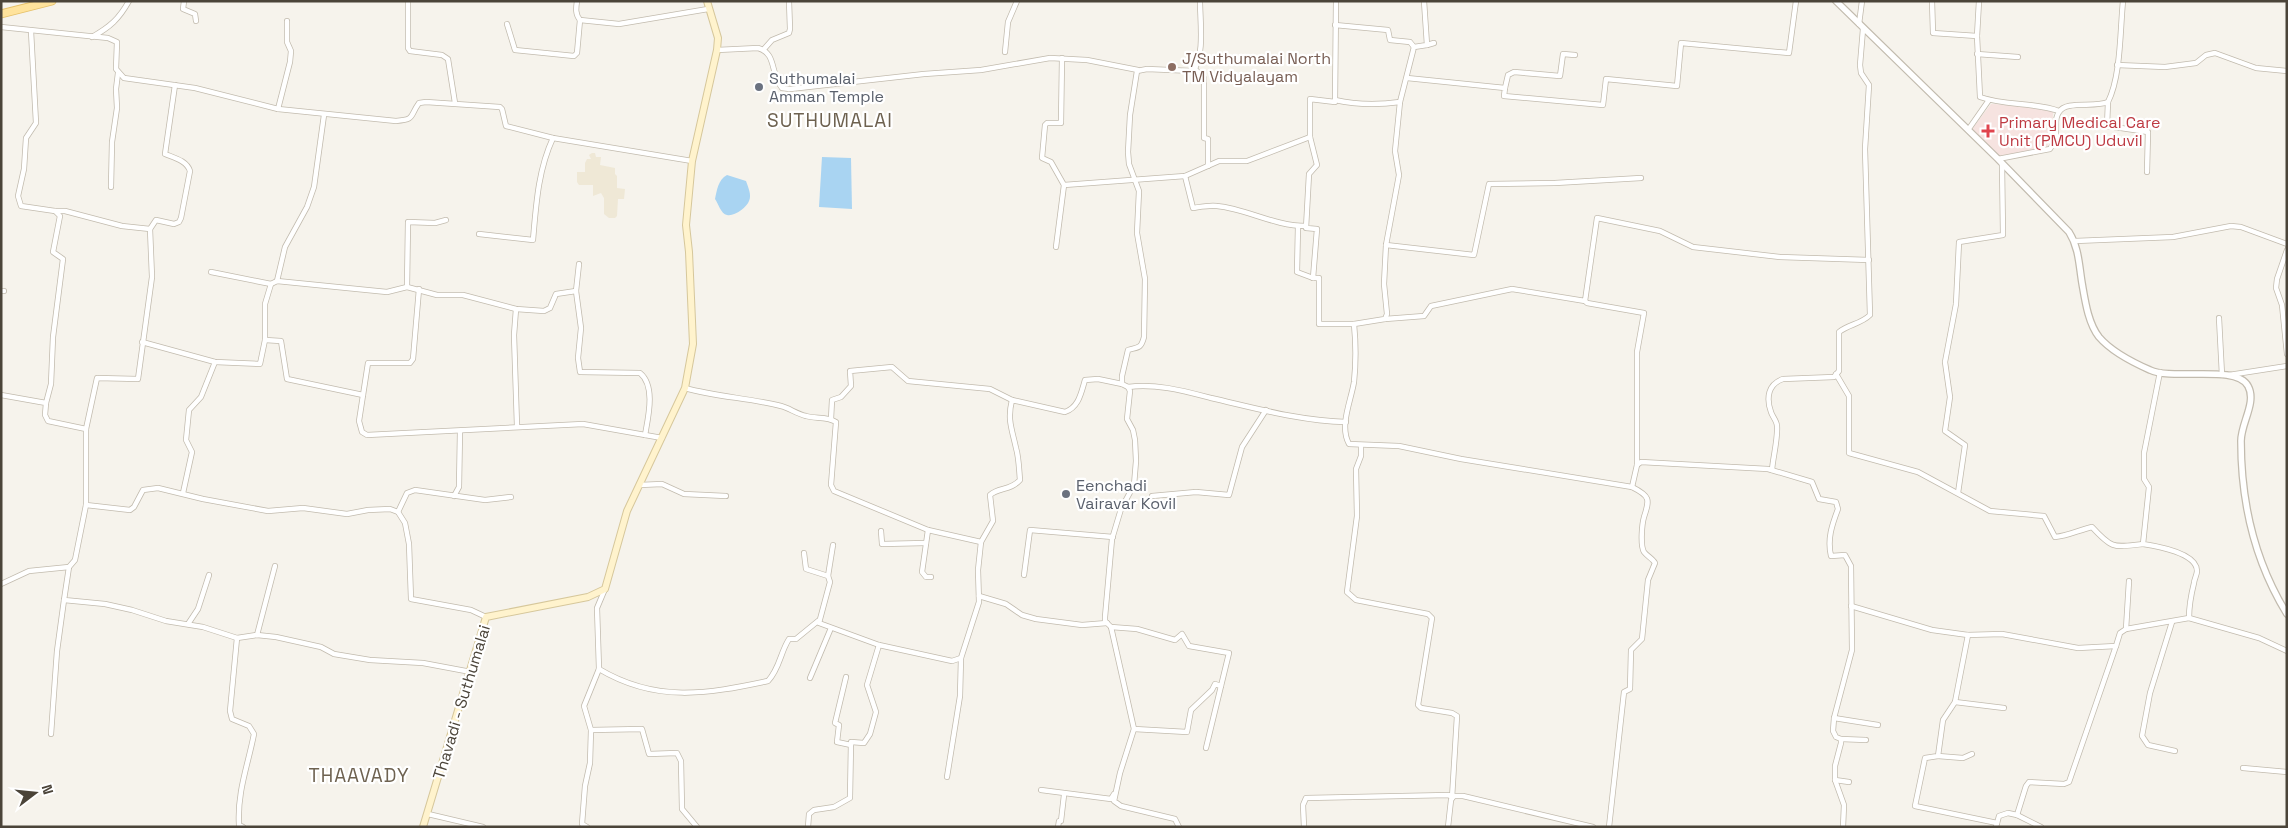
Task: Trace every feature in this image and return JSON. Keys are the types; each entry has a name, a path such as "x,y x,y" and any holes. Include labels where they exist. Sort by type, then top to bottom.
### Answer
{"main road":[{"path":"1,14 52,1"},
{"path":"606,589 627,511 685,388 693,344 686,225 692,161 717,50 716,28 708,9 707,1"},
{"name":"Thavadi - Suthumalai","path":"423,827 486,617 588,597 606,589"}],"street":[{"path":"91,37 108,28 120,18 129,1"},
{"path":"184,1 183,9 195,14 196,21"},
{"path":"408,1 408,48 410,51 442,55 448,60 455,103"},
{"path":"507,24 515,50 574,56 577,53 580,20 577,17 577,1"},
{"path":"764,49 772,40 789,33 789,1"},
{"path":"1005,52 1008,22 1017,1"},
{"path":"717,50 764,49 770,55 774,76 778,84 782,88 790,89 924,74 981,70 1031,60 1062,58 1087,60 1138,70 1185,73 1195,69 1200,57 1200,1"},
{"path":"1334,100 1336,1"},
{"path":"1424,1 1427,45"},
{"path":"1575,55 1564,54 1561,56 1560,76 1514,72 1508,75 1504,96 1604,105 1606,79 1677,86 1681,43 1789,53 1796,1"},
{"path":"1836,1 2069,232 2075,241 2090,318 2099,337 2152,371 2193,376 2225,375 2287,366"},
{"path":"1772,470 1777,425 1768,400 1770,389 1775,382 1783,378 1834,377 1839,371 1839,332 1846,326 1863,322 1870,315 1865,149 1869,85 1861,73 1860,65 1862,1"},
{"path":"1932,1 1933,33 1977,36"},
{"path":"1979,1 1977,54 1978,90 1980,97 1989,100 2046,106 2059,112"},
{"path":"2123,1 2117,66 2112,94 2108,102 2107,126 2148,132 2147,172"},
{"path":"580,20 619,24 708,9"},
{"path":"278,109 290,62 291,51 287,42 287,20"},
{"path":"1336,25 1388,30 1390,40 1410,42 1414,47"},
{"path":"1,27 31,32 108,38 117,42 118,73 116,89 118,108 112,142 111,187"},
{"path":"31,32 36,123 26,138 24,169 18,203 20,206 65,211 122,226 150,229"},
{"path":"1414,47 1434,43"},
{"path":"1385,319 1387,314 1384,284 1386,244 1399,175 1394,151 1400,102 1414,47"},
{"path":"1977,54 2018,57"},
{"path":"2117,66 2165,67 2196,62 2206,55 2215,54 2256,68 2287,71"},
{"path":"1056,247 1064,185 1051,162 1042,158 1045,125 1047,123 1061,123 1062,58"},
{"path":"1195,69 1204,78 1204,138 1208,140 1208,166"},
{"path":"1122,384 1128,350 1138,349 1142,345 1144,337 1145,279 1138,245 1140,201 1136,179 1129,164 1128,152 1130,115 1138,70"},
{"path":"118,73 124,78 174,85 278,109 324,115 396,121 408,120 413,117 419,103 500,106 506,126 553,138 692,161"},
{"path":"1407,78 1504,88"},
{"path":"51,734 57,651 69,567 75,560 86,505 86,429 97,378 138,379 152,277 150,229 156,220 174,224 179,222 190,171 189,166 185,163 166,154 174,85"},
{"path":"1306,226 1309,174 1317,165 1310,137 1310,99 1334,102 1334,100 1352,104 1383,105 1400,102"},
{"path":"1968,130 1989,100"},
{"path":"2000,162 2050,150 2057,141 2057,116 2061,108 2070,105 2099,106 2108,102"},
{"path":"277,281 285,247 307,207 314,187 324,115"},
{"path":"1064,185 1185,176 1219,161 1247,161 1310,137"},
{"path":"479,234 532,240 536,196 547,150 553,138"},
{"path":"1958,494 1965,445 1945,431 1950,397 1945,362 1956,304 1959,242 2003,235 2000,162"},
{"path":"1185,176 1193,208 1214,206 1228,208 1273,222 1317,229 1313,278"},
{"path":"1386,244 1474,255 1489,184 1555,183 1641,178"},
{"path":"55,211 60,216 54,252 63,260 63,268 53,337 51,384 45,415 48,421 86,429"},
{"path":"1585,301 1597,218 1660,230 1693,247 1780,257 1869,260"},
{"path":"407,287 408,222 435,224 446,220"},
{"path":"1298,226 1298,272 1313,278 1319,278 1319,324 1354,324 1424,316 1431,306 1512,289 1644,313 1637,352 1636,465 1632,487"},
{"path":"2075,241 2173,237 2231,226 2241,227 2287,244"},
{"path":"2287,250 2276,288 2282,306 2287,354"},
{"path":"579,264 576,291 581,328 578,358 580,372 640,373 645,377 649,387 645,435"},
{"path":"211,272 271,284 277,281 387,292 407,287 437,295 471,297 516,309 544,311 550,308 556,294 576,291"},
{"path":"142,342 215,362 257,365 262,362 265,340 265,304 271,284"},
{"path":"419,289 413,359 410,363 368,363 360,421 362,432 367,435 583,424 662,438"},
{"path":"516,309 514,336 518,426"},
{"path":"2219,318 2225,375"},
{"path":"1354,324 1356,351 1354,383 1346,422 1346,440 1349,444 1399,446 1461,459 1632,487 1644,494 1648,501 1648,509 1644,518 1642,543 1644,552 1656,563 1648,580 1642,639 1631,650 1630,689 1624,692 1609,827"},
{"path":"265,340 280,340 287,379 363,395"},
{"path":"183,494 192,452 186,440 189,410 201,396 215,362"},
{"path":"830,419 832,400 841,397 851,386 850,370 892,367 908,381 990,389 1012,400 1065,412 1076,406 1085,380 1098,379 1128,387 1142,385 1186,392 1317,421 1346,422"},
{"path":"2143,544 2149,487 2144,479 2144,453 2160,372"},
{"path":"1836,374 1850,396 1849,453 1918,472 1990,511 2044,516 2055,537 2066,536 2077,530 2092,527 2107,544 2115,546 2143,544 2165,548 2182,554 2195,565 2197,571 2189,603 2189,618"},
{"path":"2225,375 2239,378 2246,383 2251,392 2251,401 2241,438 2242,479 2251,528 2267,579 2287,614"},
{"path":"1128,387 1130,391 1127,418 1133,430 1136,461 1134,485 1121,509 1113,537 1105,617 1109,625 1134,729 1114,801 1121,806 1175,819 1179,827"},
{"path":"685,388 710,395 783,406 800,415 830,419 836,422 831,485 834,491 928,530 981,542"},
{"path":"1,395 46,403"},
{"path":"947,777 960,696 961,658 979,602 981,542 993,521 990,495 994,492 1013,488 1020,480 1016,447 1011,434 1009,412 1012,400"},
{"path":"1152,496 1196,492 1228,495 1242,447 1266,410"},
{"path":"454,496 459,487 460,431"},
{"path":"1361,445 1361,456 1356,469 1357,516 1347,592 1356,600 1428,614 1432,618 1418,705 1421,708 1452,713 1457,716 1452,798 1448,827"},
{"path":"1636,465 1641,462 1772,470 1812,482 1819,499 1836,502 1838,509 1831,526 1829,547 1831,556 1844,555 1851,566 1852,650 1834,718 1833,731 1836,737 1841,740 1866,740"},
{"path":"640,485 662,484 684,494 726,496"},
{"path":"86,505 130,510 134,507 141,493 147,488 158,488 268,511 303,508 347,514 390,509 398,512 405,523 409,544 411,600 471,610 486,617"},
{"path":"398,512 407,493 412,490 485,500 511,497"},
{"path":"928,530 922,572 926,577 931,578"},
{"path":"1024,575 1030,530 1113,537"},
{"path":"881,531 882,544 926,543"},
{"path":"599,669 643,688 662,693 722,691 768,681 773,676 789,639 796,639 818,621 830,582 828,576 832,545"},
{"path":"804,553 806,569 828,576"},
{"path":"257,635 275,566"},
{"path":"1,584 29,571 53,567 69,567"},
{"path":"188,624 198,609 209,575"},
{"path":"2126,629 2129,581"},
{"path":"587,827 582,824 585,786 590,763 591,730 584,706 599,669 596,632 597,608 606,589"},
{"path":"979,596 1006,604 1022,614 1036,619 1137,629 1175,640 1182,634 1189,646 1229,653 1206,748"},
{"path":"64,600 105,604 237,638 257,635 321,647 334,654 370,660 423,663 471,672"},
{"path":"1851,606 1932,630 1967,635 2002,634 2078,648 2116,646"},
{"path":"2017,815 2026,786 2030,782 2064,784 2069,782 2120,633 2126,629 2189,618 2259,638 2287,651"},
{"path":"818,621 831,628 880,645 952,661 961,658"},
{"path":"2172,622 2150,693 2142,736 2148,745 2175,751"},
{"path":"810,678 831,628"},
{"path":"1938,756 1943,720 1955,702 1962,673 1967,635"},
{"path":"237,638 230,711 232,719 249,726 254,734 244,766 238,812 239,825 243,827"},
{"path":"808,827 809,814 814,810 834,807 850,798 851,742 864,743 870,734 876,712 866,685 880,645"},
{"path":"846,677 835,723 839,725 837,742 851,745"},
{"path":"1134,729 1150,732 1188,732 1192,710 1212,690 1215,684 1221,686"},
{"path":"1955,702 2004,708"},
{"path":"1834,718 1878,726"},
{"path":"591,730 642,729 649,754 677,753 681,761 682,809 698,827"},
{"path":"1841,740 1835,766 1835,780 1844,805 1843,827"},
{"path":"1972,754 1963,758 1938,756 1925,758 1915,806 1996,825 1998,816 2008,813 2017,815 2041,827"},
{"path":"2243,768 2287,772"},
{"path":"1835,780 1849,782"},
{"path":"1041,790 1064,795 1111,799 1115,793"},
{"path":"1058,827 1059,821 1061,821 1064,795"},
{"path":"1304,827 1304,805 1306,798 1449,795 1452,798"},
{"path":"1452,798 1454,796 1463,796 1593,827"},
{"path":"428,814 483,827"}],"shaded area":[{"path":"1991,104 2047,107 2053,112 2052,135 2047,147 2001,158 1972,129"},
{"path":"595,153 596,157 601,157 600,165 615,168 617,188 625,189 624,199 618,199 617,216 615,218 609,218 604,214 604,198 601,193 593,196 593,185 579,185 577,182 577,172 585,172 585,163 587,159 591,159 589,155"}],"water":[{"path":"822,157 851,158 852,209 819,207"},
{"path":"727,175 746,181 750,194 750,199 746,206 737,213 730,215 723,213 715,199 720,182"}],"place":[{"name":"J/Suthumalai North TM Vidyalayam","path":"1172,67"},
{"name":"Suthumalai Amman Temple","path":"759,87"},
{"name":"Primary Medical Care Unit (PMCU) Uduvil","path":"1988,131"},
{"name":"Eenchadi Vairavar Kovil","path":"1066,494"}],"district":[{"name":"SUTHUMALAI","path":"830,120"},
{"name":"THAAVADY","path":"359,775"}]}
